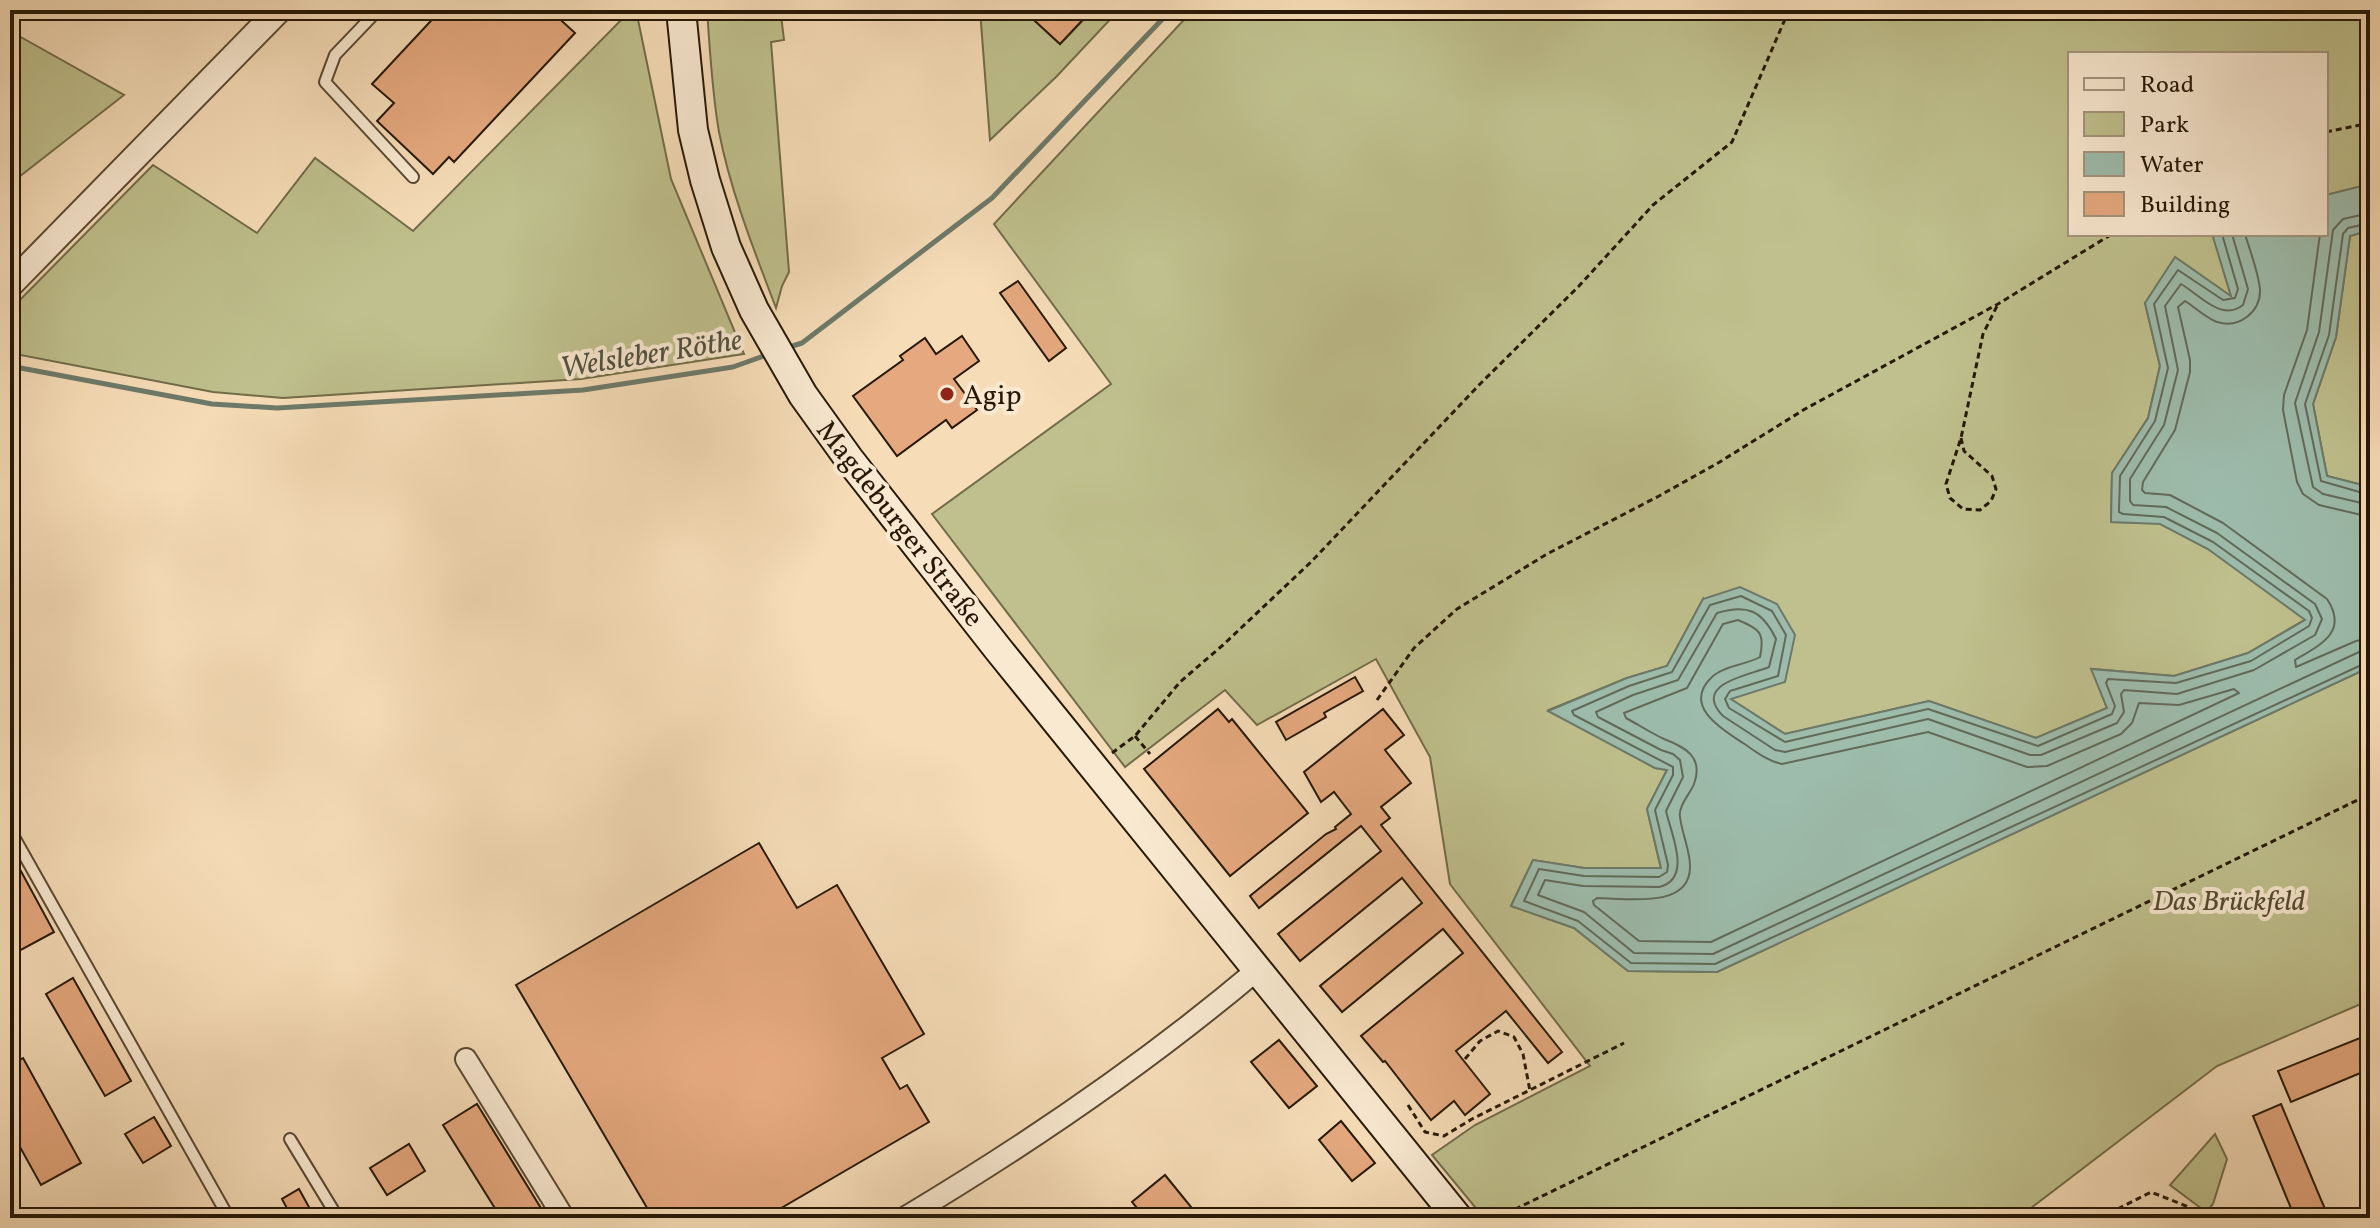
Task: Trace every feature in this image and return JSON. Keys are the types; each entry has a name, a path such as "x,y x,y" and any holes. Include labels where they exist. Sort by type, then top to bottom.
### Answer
{"main road":[{"name":"Magdeburger Straße","path":"681,10 693,130 726,247 765,332 803,395 849,459 1094,767 1458,1218"}],"street":[{"path":"10,285 279,10"},
{"path":"904,1218 986,1169 1161,1049 1257,970"},
{"path":"466,1059 564,1218"}],"lane":[{"path":"378,10 335,55 325,82 413,177"},
{"path":"10,829 229,1218"},
{"path":"290,1139 338,1218"}],"path":[{"path":"1094,767 1135,736 1180,682 1311,562 1480,384 1579,286 1653,205 1732,142 1789,10"},
{"path":"2328,132 2370,123"},
{"path":"1377,700 1414,648 1457,609 1547,554 1659,496 1805,409 1998,304 2109,236"},
{"path":"1961,438 1964,451 1983,465 1992,476 1996,489 1991,501 1980,510 1963,509 1950,498 1946,484 1961,438 1983,334 1998,304"},
{"path":"1135,736 1150,754"},
{"path":"1497,1218 2370,794"},
{"path":"1465,1059 1480,1041 1498,1031 1514,1037 1523,1054 1530,1091"},
{"path":"1408,1105 1425,1132 1444,1136 1624,1043"},
{"path":"2100,1218 2151,1192 2186,1206 2202,1218"}],"green space":[{"path":"631,10 636,10 671,179 744,354 581,379 283,398 213,392 10,353 10,310 153,165 257,233 315,158 413,231"},
{"path":"707,10 767,10 773,20 781,15 784,40 771,42 789,272 776,308 724,155 715,102"},
{"path":"980,10 1023,10 1060,44 1093,10 1119,10 1057,76 990,140"},
{"name":"Das Brückfeld","path":"1193,10 2370,10 2370,184 2328,194 2328,52 2068,52 2068,236 2217,236 2214,238 2231,296 2145,303 2160,366 2148,418 2112,473 2111,522 2160,523 2208,549 2306,619 2248,653 2174,676 2092,669 2107,708 2036,738 1929,701 1785,734 1730,699 1703,599 1667,666 1627,678 1549,710 1655,768 1667,770 1647,809 1661,869 1584,868 1533,860 1511,906 1574,928 1628,971 1717,972 2370,667 2370,1000 2217,1066 2018,1218 1484,1218 1432,1155 1475,1125 1590,1066 1450,884 1430,757 1376,659 1257,725 1225,690 1125,767 932,514 1111,384 994,224"},
{"path":"10,31 124,95 10,184"},
{"path":"2370,230 2370,487 2327,476 2313,404 2336,337 2350,236"},
{"path":"2215,1134 2227,1159 2213,1204 2206,1212 2170,1185"}],"water":[{"path":"2370,184 2370,230 2350,236 2336,337 2313,404 2327,476 2370,487 2370,667 1717,972 1628,971 1574,928 1511,906 1533,860 1584,868 1661,868 1647,809 1667,770 1655,768 1548,711 1627,678 1667,666 1703,599 1740,587 1777,604 1795,635 1785,682 1731,699 1785,734 1929,701 2036,738 2107,708 2091,669 2174,676 2248,653 2305,620 2208,549 2160,524 2111,522 2112,473 2148,418 2160,366 2145,303 2175,257 2231,296 2213,237 2328,236 2328,194"}],"building":[{"path":"441,10 550,10 575,33 454,162 449,157 433,174 377,121 394,103 372,84"},
{"path":"1023,10 1092,10 1060,44"},
{"path":"1018,281 1066,348 1049,361 1000,293"},
{"path":"962,336 979,361 954,379 977,410 952,428 946,420 897,456 853,396 903,360 900,356 925,338 936,354"},
{"path":"1355,677 1363,691 1286,740 1276,722"},
{"path":"1218,709 1229,722 1232,719 1308,813 1230,876 1144,769"},
{"path":"1383,709 1404,735 1385,750 1411,783 1381,807 1390,818 1381,825 1562,1052 1548,1063 1506,1011 1456,1051 1490,1094 1465,1115 1454,1101 1431,1120 1385,1061 1361,1036 1463,953 1443,929 1342,1012 1320,986 1422,903 1402,878 1300,961 1278,934 1381,851 1361,826 1259,908 1250,896 1351,814 1334,792 1321,802 1304,772"},
{"path":"759,843 797,908 837,885 924,1034 882,1058 900,1089 907,1085 929,1122 764,1218 653,1218 516,985"},
{"path":"10,851 54,932 19,951 10,934"},
{"path":"73,978 131,1081 105,1096 46,994"},
{"path":"2370,1034 2370,1069 2291,1102 2278,1071"},
{"path":"1279,1040 1317,1086 1289,1108 1251,1062"},
{"path":"23,1058 81,1163 41,1185 10,1129 10,1065"},
{"path":"477,1104 547,1218 501,1218 443,1125"},
{"path":"2281,1104 2329,1218 2295,1218 2253,1116"},
{"path":"154,1117 171,1146 143,1163 125,1134"},
{"path":"1341,1121 1375,1163 1352,1181 1319,1140"},
{"path":"409,1144 425,1171 387,1195 370,1168"},
{"path":"1165,1175 1200,1218 1145,1218 1132,1202"},
{"path":"299,1189 315,1218 292,1218 282,1199"}],"waterway":[{"name":"Welsleber Röthe","path":"786,348 802,343 992,198 1171,10"},
{"name":"Welsleber Röthe","path":"10,366 212,404 277,408 583,390 733,367 769,354"}],"place":[{"name":"Agip","path":"947,394"}]}
